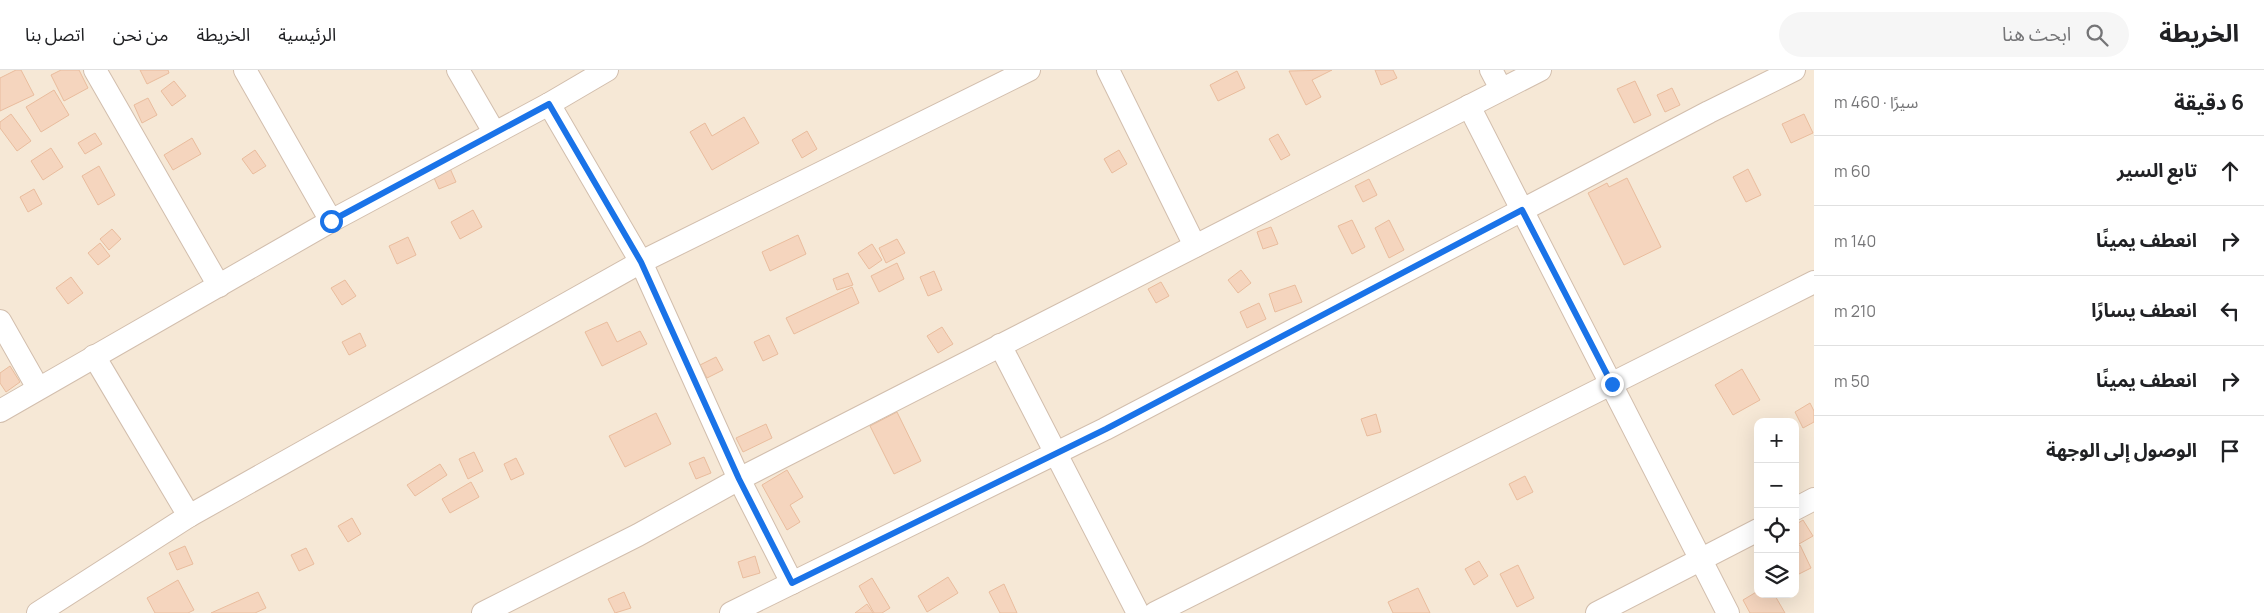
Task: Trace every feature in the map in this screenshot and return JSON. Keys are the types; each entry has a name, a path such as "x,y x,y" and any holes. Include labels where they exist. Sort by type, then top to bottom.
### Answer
{"street":[{"path":"95,70 219,286"},
{"path":"245,70 331,221"},
{"path":"458,70 494,132"},
{"path":"0,411 331,221 549,104 607,70"},
{"path":"38,613 189,516 641,262 1029,70"},
{"path":"1108,70 1194,246"},
{"path":"483,613 638,534 739,479 1469,106 1496,80 1540,70"},
{"path":"731,613 1056,453 1794,70"},
{"path":"549,104 641,262 739,479 792,583"},
{"path":"1469,106 1728,613"},
{"path":"1155,613 1814,282"},
{"path":"0,321 38,388"},
{"path":"1000,345 1138,613"},
{"path":"94,356 189,516"},
{"path":"1798,508 1814,499"},
{"path":"1598,613 1754,532"}],"shaded area":[{"path":"0,70 1814,70 1814,613 0,613"}],"building":[{"path":"16,70 21,70 34,95 0,111 0,78"},
{"path":"61,70 79,70 88,88 64,101 51,75"},
{"path":"140,70 168,70 169,73 147,84"},
{"path":"1332,70 1312,80 1321,97 1306,105 1289,71"},
{"path":"1375,70 1393,70 1397,78 1381,85"},
{"path":"1237,71 1245,88 1218,101 1210,85"},
{"path":"174,81 186,96 172,106 161,91"},
{"path":"1635,81 1651,115 1634,123 1617,89"},
{"path":"1672,88 1680,105 1665,112 1657,95"},
{"path":"54,90 69,115 41,132 26,107"},
{"path":"148,98 157,115 142,123 134,105"},
{"path":"11,114 31,141 17,151 0,128 0,122"},
{"path":"1804,114 1813,133 1791,143 1782,124"},
{"path":"744,117 759,143 712,170 690,132 705,123 712,136"},
{"path":"807,131 817,149 802,158 792,140"},
{"path":"95,133 102,144 85,154 78,143"},
{"path":"1278,134 1290,155 1281,160 1269,139"},
{"path":"192,138 201,154 173,170 164,155"},
{"path":"51,148 63,167 43,180 31,161"},
{"path":"255,150 266,166 253,174 242,159"},
{"path":"1119,150 1127,164 1112,173 1104,159"},
{"path":"448,164 456,182 439,189 431,171"},
{"path":"99,166 115,195 98,205 82,176"},
{"path":"1748,169 1761,195 1746,202 1733,177"},
{"path":"1627,178 1661,247 1624,265 1588,193 1607,183 1609,187"},
{"path":"1369,179 1377,195 1363,202 1355,186"},
{"path":"34,189 42,204 28,212 20,197"},
{"path":"473,210 482,227 460,239 451,222"},
{"path":"1352,220 1365,247 1352,254 1338,226"},
{"path":"1389,220 1404,250 1389,258 1375,228"},
{"path":"1271,227 1278,244 1263,249 1257,232"},
{"path":"112,229 121,239 109,250 100,239"},
{"path":"798,235 806,254 770,271 762,252"},
{"path":"408,237 416,255 397,264 389,246"},
{"path":"897,239 905,253 886,263 879,248"},
{"path":"100,243 110,256 98,265 88,253"},
{"path":"872,244 882,260 869,269 858,253"},
{"path":"897,263 904,279 879,292 871,276"},
{"path":"1241,270 1251,283 1238,293 1228,280"},
{"path":"934,271 942,290 928,296 920,277"},
{"path":"848,273 853,285 837,290 833,279"},
{"path":"71,277 83,293 68,304 56,288"},
{"path":"345,280 356,296 342,305 331,288"},
{"path":"1161,282 1169,296 1156,303 1148,289"},
{"path":"1295,285 1302,302 1275,312 1269,294"},
{"path":"852,287 859,303 794,334 786,318"},
{"path":"1259,303 1266,319 1247,328 1240,312"},
{"path":"607,322 617,342 640,331 647,344 602,366 585,332"},
{"path":"942,327 953,344 938,353 927,336"},
{"path":"360,333 366,346 349,355 342,342"},
{"path":"769,335 778,354 763,361 754,342"},
{"path":"716,357 723,370 707,378 700,365"},
{"path":"10,366 20,382 6,392 0,383 0,373"},
{"path":"1742,369 1760,400 1733,415 1715,385"},
{"path":"1810,403 1814,411 1814,422 1803,428 1795,412"},
{"path":"897,412 921,461 894,474 870,426"},
{"path":"656,413 671,444 625,467 609,436"},
{"path":"1376,414 1381,432 1367,436 1361,419"},
{"path":"766,424 772,438 743,452 736,438"},
{"path":"474,452 483,471 468,479 459,459"},
{"path":"704,457 711,473 696,479 689,463"},
{"path":"516,458 524,474 511,480 504,464"},
{"path":"440,464 447,475 415,496 407,485"},
{"path":"787,470 803,497 790,505 800,522 787,530 762,485"},
{"path":"1525,476 1533,492 1517,500 1509,484"},
{"path":"471,482 479,497 450,513 442,499"},
{"path":"352,518 361,534 348,542 338,526"},
{"path":"1803,520 1813,536 1799,544 1799,522"},
{"path":"1799,545 1811,568 1799,574 1799,553"},
{"path":"185,546 193,564 177,570 169,553"},
{"path":"306,548 314,564 299,571 291,555"},
{"path":"755,556 760,573 743,578 738,562"},
{"path":"1479,561 1488,576 1474,585 1465,569"},
{"path":"1518,565 1534,598 1517,607 1500,574"},
{"path":"948,577 958,593 927,612 918,596"},
{"path":"872,578 890,608 882,613 874,613 859,586"},
{"path":"178,580 194,610 188,613 155,613 147,598"},
{"path":"1004,584 1017,613 1000,613 989,592"},
{"path":"1418,588 1430,613 1393,613 1388,602"},
{"path":"258,592 266,608 255,613 211,613"},
{"path":"624,592 631,608 615,613 608,599"},
{"path":"1754,593 1754,598 1776,598 1785,613 1750,613 1743,600"},
{"path":"867,604 873,613 855,613"}],"route":[{"path":"331,221 549,104 641,262 739,479 792,583 1106,429 1522,210 1612,384"}]}
